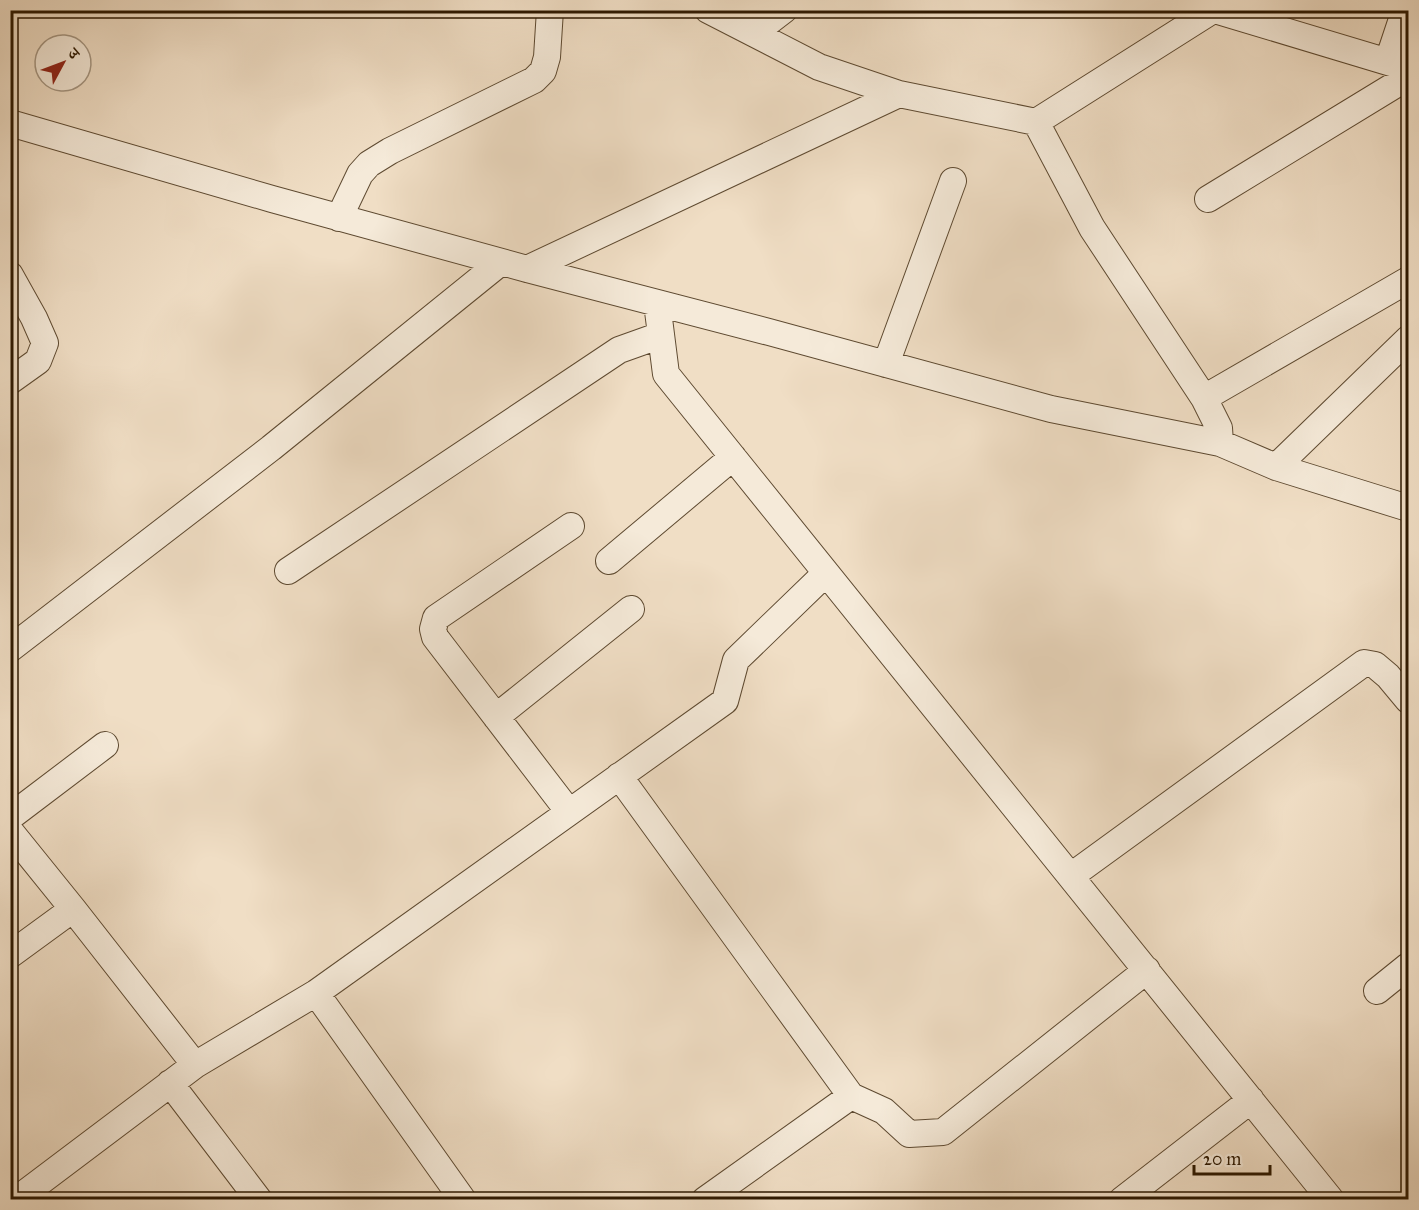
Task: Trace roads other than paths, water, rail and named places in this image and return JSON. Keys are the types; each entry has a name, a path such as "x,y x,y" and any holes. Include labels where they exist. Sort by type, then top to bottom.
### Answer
{"street":[{"path":"339,218 360,174 369,164 390,150 534,80 543,71 547,57 550,10"},
{"path":"708,10 819,66 899,94 1036,122 1214,10 1398,64 1405,10"},
{"path":"754,33 784,10"},
{"path":"1208,199 1408,77"},
{"path":"527,269 899,94"},
{"path":"1036,122 1092,228 1204,398 1219,428 1220,443"},
{"path":"10,123 339,218 1051,409 1220,443 1276,467 1408,508"},
{"path":"886,364 953,181"},
{"path":"10,649 271,448 501,262"},
{"path":"10,275 45,343 38,361 10,381"},
{"path":"1204,398 1408,280"},
{"path":"657,303 666,374 1331,1200"},
{"path":"288,571 620,350 661,335"},
{"path":"1276,467 1408,339"},
{"path":"609,561 733,457"},
{"path":"568,812 435,637 433,628 436,618 571,526"},
{"path":"16,1200 195,1065 316,993 725,700 736,660 826,573"},
{"path":"496,717 631,609"},
{"path":"1071,876 1364,663 1374,665 1388,676 1408,700"},
{"path":"10,817 105,745"},
{"path":"619,776 851,1096 884,1110 909,1134 942,1132 1147,970"},
{"path":"10,831 195,1065"},
{"path":"10,955 73,909"},
{"path":"1377,991 1408,966"},
{"path":"316,993 463,1200"},
{"path":"170,1083 259,1200"},
{"path":"705,1200 734,1192 851,1096"},
{"path":"1122,1200 1251,1100"}]}
